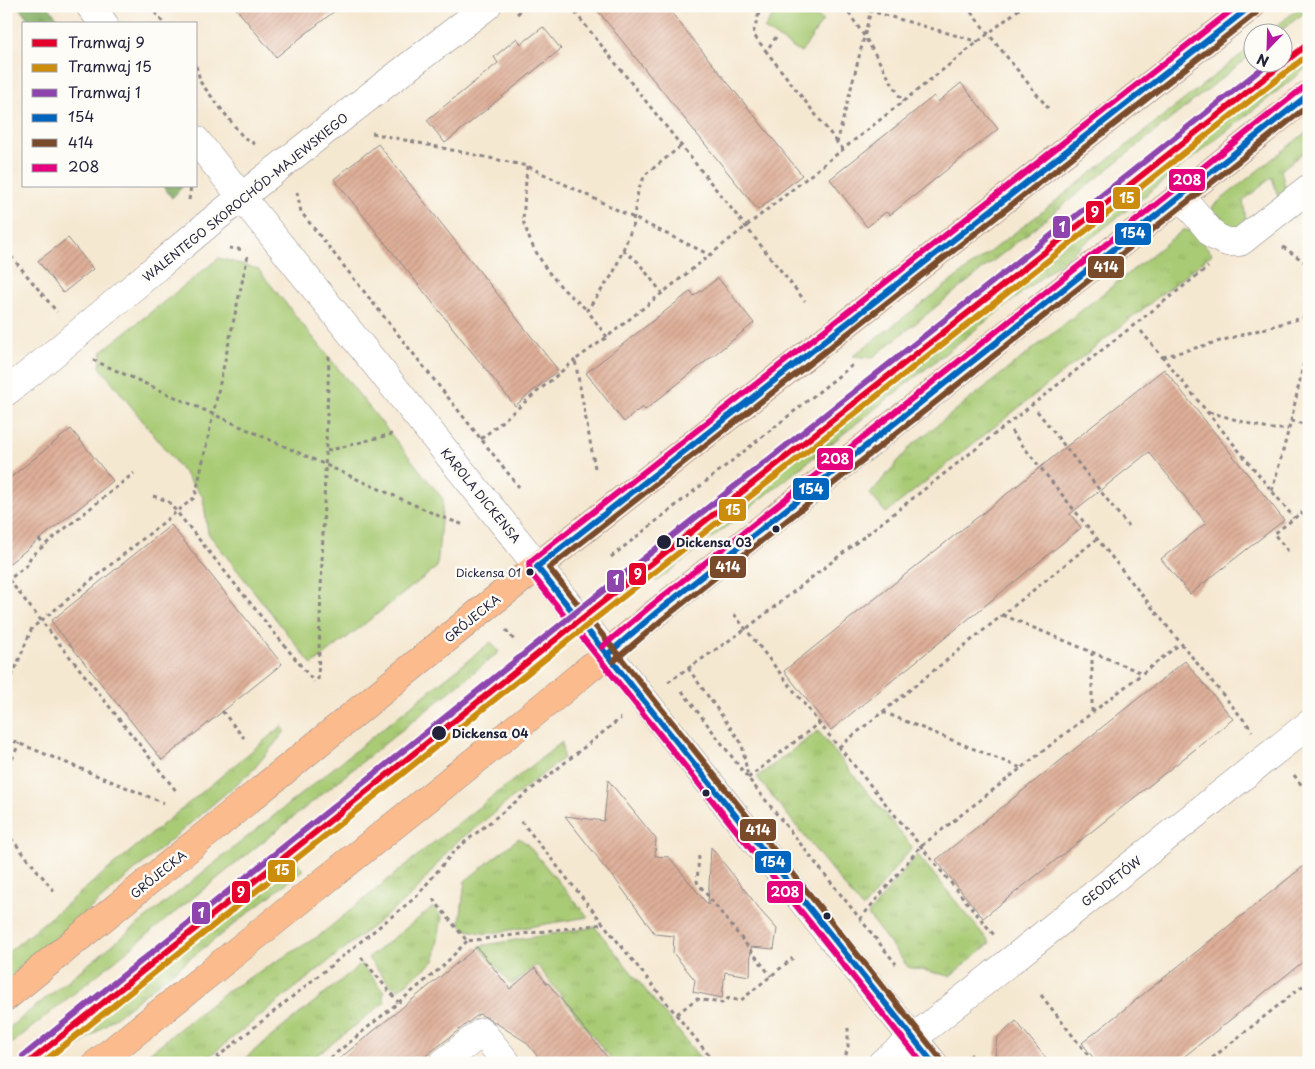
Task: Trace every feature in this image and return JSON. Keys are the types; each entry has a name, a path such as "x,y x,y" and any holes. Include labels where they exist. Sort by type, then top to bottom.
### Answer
{"main road":[{"name":"GRÓJECKA","path":"6,997 537,566 1251,6"},
{"path":"97,1063 608,654 657,612 1309,94"}],"street":[{"path":"90,6 102,22"},
{"name":"WALENTEGO SKOROCHÓD-MAJEWSKIEGO","path":"6,392 77,336 279,167 487,6"},
{"name":"KAROLA DICKENSA","path":"198,142 933,1063"},
{"path":"1180,195 1214,236 1227,242 1240,242 1309,188"},
{"name":"GEODETÓW","path":"882,1063 1309,724"},
{"path":"443,1063 482,1032 507,1063"}],"path":[{"path":"150,6 162,22"},
{"path":"570,6 805,301"},
{"path":"761,6 753,34 843,149"},
{"path":"810,12 814,6"},
{"path":"844,6 904,102"},
{"path":"853,6 979,42"},
{"path":"837,143 872,6"},
{"path":"966,6 1048,108"},
{"path":"481,439 576,360 1024,6"},
{"path":"766,51 776,37"},
{"path":"198,73 201,83 243,137 266,150"},
{"path":"368,133 527,166 710,255"},
{"path":"587,310 613,274 632,228 638,191 645,175 680,146"},
{"path":"527,166 523,220 531,243 546,270 563,289 587,310 607,337"},
{"path":"188,203 191,188"},
{"path":"297,190 301,212 519,487"},
{"path":"666,683 746,628 1240,242"},
{"path":"1280,245 1309,265"},
{"path":"224,247 249,251 255,259"},
{"path":"623,250 638,262 662,293"},
{"path":"7,251 77,336"},
{"path":"6,691 32,628 195,497 249,251"},
{"path":"1163,357 1309,316"},
{"path":"1141,331 1294,518"},
{"path":"1272,491 1309,338"},
{"path":"153,496 168,501 177,511 316,681 330,351 336,358"},
{"path":"93,360 439,516 469,526 463,519"},
{"path":"576,360 595,468"},
{"path":"607,552 613,559 855,363"},
{"path":"1037,411 1128,526"},
{"path":"1208,411 1268,429 1288,430"},
{"path":"1290,421 1309,425"},
{"path":"327,451 395,433 389,426"},
{"path":"1011,431 1098,538 1180,644 1248,725 1253,738"},
{"path":"134,473 31,556 27,564 8,581 177,792"},
{"path":"1288,551 1274,534 1301,513 1309,519"},
{"path":"839,747 1098,538"},
{"path":"39,540 44,546"},
{"path":"107,568 111,573"},
{"path":"734,614 819,723 1000,942"},
{"path":"1002,614 1143,673"},
{"path":"506,630 514,640"},
{"path":"860,919 920,847 1180,644"},
{"path":"1092,653 1092,713"},
{"path":"688,668 742,744 748,778 744,795 742,825"},
{"path":"682,691 748,778 901,971"},
{"path":"222,712 244,738"},
{"path":"882,712 1021,768"},
{"path":"210,1063 416,898 455,850 624,716"},
{"path":"748,778 819,723"},
{"path":"6,738 164,803"},
{"path":"6,774 19,744"},
{"path":"521,821 715,1063"},
{"path":"6,832 54,891"},
{"path":"699,856 697,882 771,976"},
{"path":"433,899 467,941"},
{"path":"324,1063 442,967 467,941 604,924"},
{"path":"361,956 398,1002"},
{"path":"677,1014 696,999 722,1003 729,998 740,1001 793,958"},
{"path":"1206,1063 1309,981"},
{"path":"1041,995 1094,1063"},
{"path":"844,1063 848,1046 848,1028"},
{"path":"970,1054 977,1063"}],"green space":[{"path":"18,6 48,6 60,22 30,22"},
{"path":"779,6 801,6 823,20 801,53 764,29"},
{"path":"1302,6 1309,6 1309,9 1292,22 1282,22"},
{"path":"1309,51 1309,66 656,582 649,573 1282,72 1292,72 1292,64"},
{"path":"1242,54 1242,62 872,358 853,356 1042,212"},
{"path":"1309,130 1309,148 1281,170 1287,195 1279,201 1272,177 1243,201 1247,226 1238,231 1224,228 1212,214 1213,206"},
{"path":"164,188 181,188 172,198"},
{"path":"1183,230 1194,231 1212,254 886,513 870,494 912,445"},
{"path":"219,258 258,269 443,499 437,567 312,665 208,533 203,497 100,367 102,351"},
{"path":"491,642 499,652 6,1048 6,1030"},
{"path":"282,726 285,731 253,770 6,980 6,954"},
{"path":"818,731 912,847 862,908 757,777"},
{"path":"562,742 563,758 452,846 413,894 201,1063 137,1063 227,991 319,936 428,847"},
{"path":"519,838 527,844 588,917 486,934 464,929 460,923 465,881"},
{"path":"917,854 990,943 950,976 908,967 868,915"},
{"path":"293,857 303,870 57,1063 38,1063"},
{"path":"433,907 442,917 434,961 399,989 391,986 368,958"},
{"path":"595,927 704,1063 614,1063 537,965 511,985 479,946"},
{"path":"361,964 385,992 383,996 385,1002 307,1063 239,1063"}],"building":[{"path":"234,6 341,6 276,57"},
{"path":"594,6 666,6 802,175 758,210"},
{"path":"543,27 561,49 445,143 427,120 498,63 494,57 517,38 521,44"},
{"path":"961,83 998,129 890,215 886,212 867,227 830,179 934,96 938,102"},
{"path":"378,144 558,370 515,406 334,179"},
{"path":"68,238 93,269 63,293 38,261"},
{"path":"718,278 754,323 645,410 642,407 624,422 586,373 691,291 694,296"},
{"path":"1164,369 1284,520 1190,594 1161,559 1206,523 1149,452 1070,514 1081,528 831,730 784,671"},
{"path":"71,429 113,481 6,566 6,481"},
{"path":"171,525 282,664 162,760 51,621"},
{"path":"1185,661 1233,719 983,918 936,860"},
{"path":"608,780 656,839 655,856 669,857 708,905 711,847 777,929 774,949 751,947 750,976 725,972 722,998 693,992 695,980 673,953 674,936 655,934 613,876 599,861 565,816 604,821"},
{"path":"1309,862 1309,957 1176,1063 1097,1063 1082,1043"},
{"path":"477,947 510,989 535,968 612,1063 543,1063 526,1042 479,1014 417,1063 334,1063"},
{"path":"1016,1021 1050,1063 1003,1063 995,1054 997,1038"}],"tram line":[{"name":"9","path":"28,1063 580,620 1309,43"},
{"name":"15","path":"42,1063 585,627 1309,54"},
{"name":"1","path":"23,1056 575,613 1257,72"}],"transit line":[{"name":"208","path":"922,1063 530,572 529,564 1237,6"},
{"name":"154","path":"933,1063 537,567 1251,6"},
{"name":"414","path":"940,1058 549,568 1256,13"},
{"name":"208","path":"602,647 652,605 1304,87"},
{"name":"154","path":"608,654 657,612 1309,94"},
{"name":"414","path":"614,661 663,619 1309,105"}],"place":[{"name":"Dickensa 03","path":"664,542"},
{"name":"Dickensa 01","path":"530,572"},
{"name":"Dickensa 04","path":"439,733"}]}
